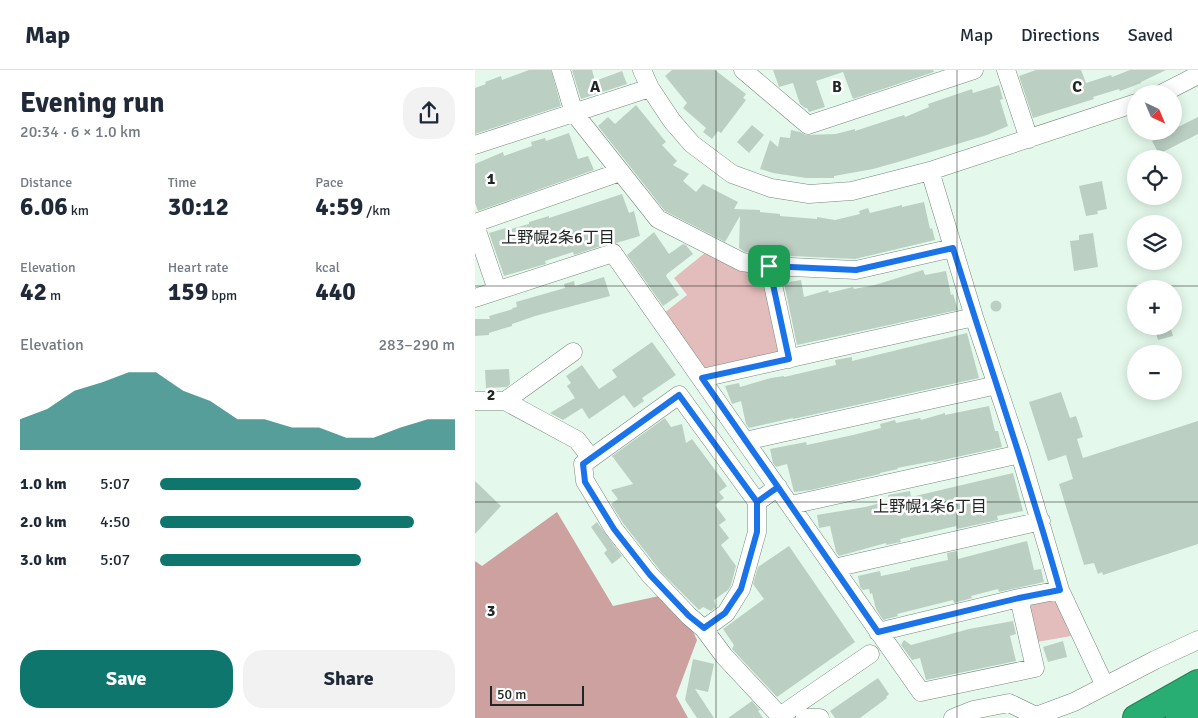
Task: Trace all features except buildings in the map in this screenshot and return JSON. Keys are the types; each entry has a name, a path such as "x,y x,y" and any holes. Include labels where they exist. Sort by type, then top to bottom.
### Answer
{"highway":[{"path":"1137,718 1198,682"},
{"path":"1179,718 1198,708"}],"street":[{"path":"561,70 574,113 658,219 742,262 769,266 856,270 953,248"},
{"path":"642,70 650,88 672,121 693,144 732,174 771,188 809,194 852,191 930,171 1127,107"},
{"path":"743,70 808,125 974,70"},
{"path":"1006,70 1029,139"},
{"path":"1179,85 1198,75"},
{"path":"475,145 650,88"},
{"path":"930,171 974,317 1041,521 1060,590 1105,686"},
{"path":"497,290 475,224 620,172"},
{"path":"475,298 613,253 921,692 1035,668 1019,598"},
{"path":"769,266 789,359"},
{"path":"702,378 974,317"},
{"path":"505,401 573,352"},
{"path":"745,441 997,385"},
{"path":"704,628 725,613 741,589 757,532 757,502 679,395 583,464 585,482 614,529 650,575 689,616 704,628 724,656 781,717 869,654"},
{"path":"475,401 505,401 577,440 591,458"},
{"path":"791,505 1020,454"},
{"path":"757,502 778,487"},
{"path":"834,568 1041,521"},
{"path":"878,632 1060,590"},
{"path":"953,718 973,710 1009,703 1033,717 1074,702 1198,640"},
{"path":"805,718 820,718"}],"shaded area":[{"path":"706,252 763,270 781,354 703,369 664,313 687,295 674,278"},
{"path":"557,512 613,606 659,596 687,619 697,640 676,696 688,718 475,718 475,561 482,566"},
{"path":"1050,597 1056,601 1071,636 1037,642 1029,608 1033,602"}],"district":[{"name":"上野幌2条6丁目","path":"558,237"},
{"name":"上野幌1条6丁目","path":"930,506"}],"route":[{"path":"769,266 789,359 702,378 778,487 757,502 757,532 741,589 725,613 704,628 689,616 650,575 614,529 585,482 583,464 679,395 757,502 778,487 878,632 1060,590 1041,521 953,248 856,270 769,266"}]}
